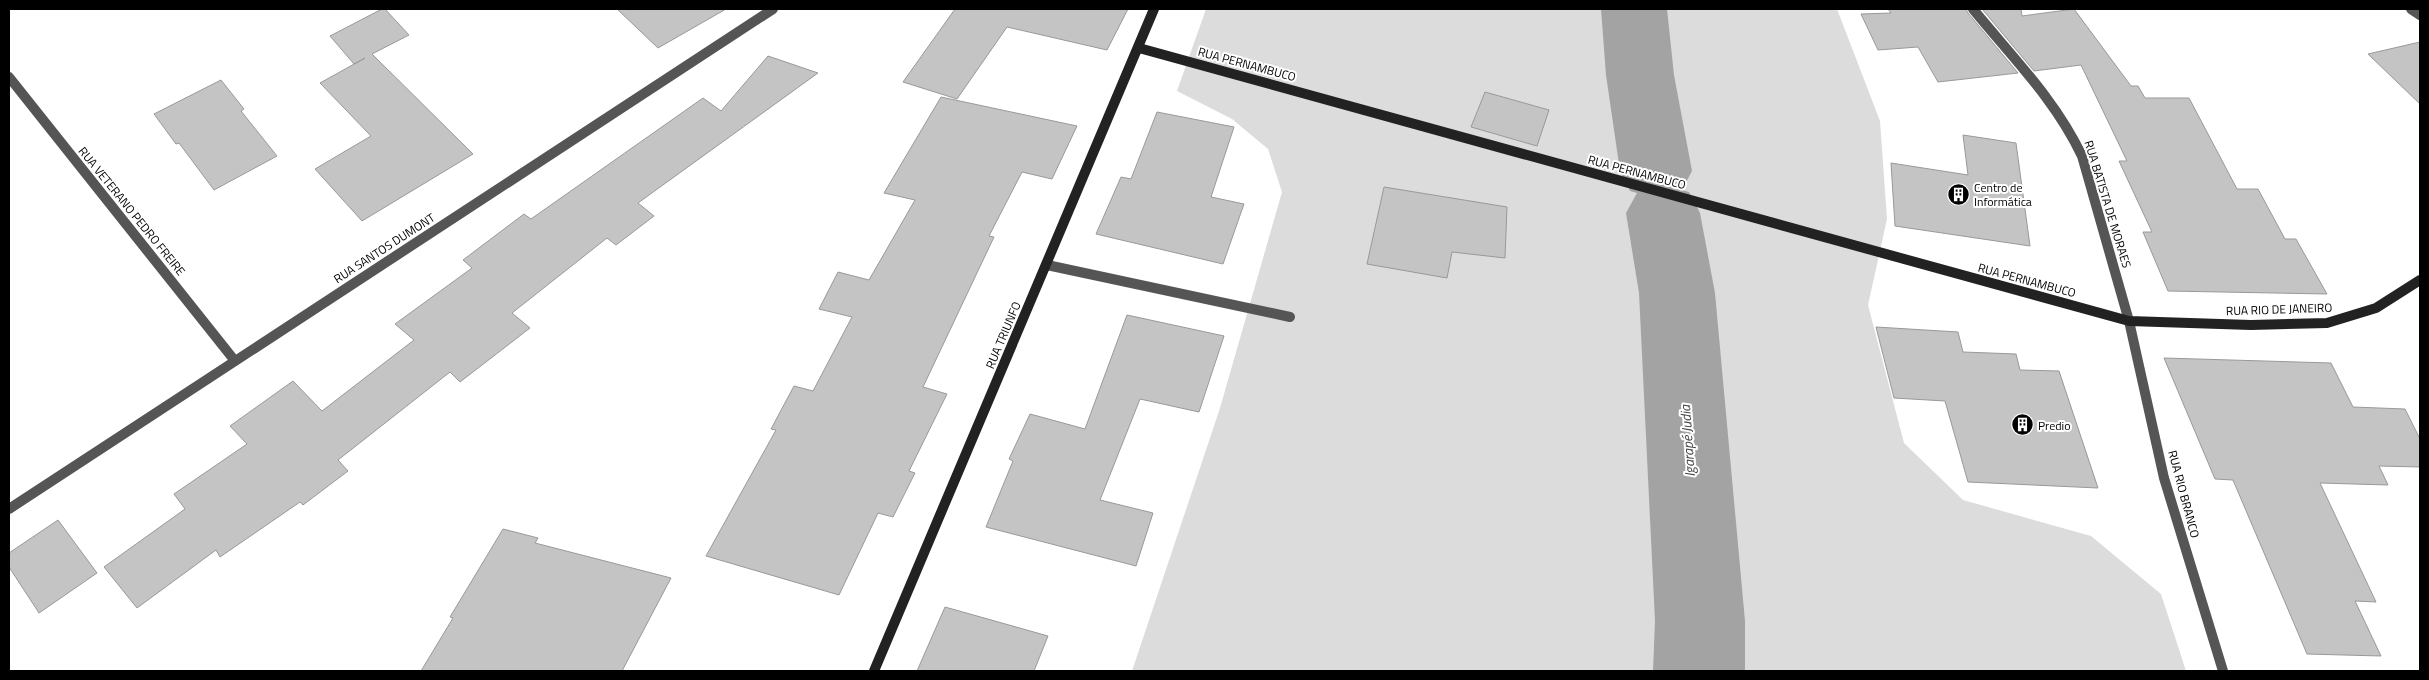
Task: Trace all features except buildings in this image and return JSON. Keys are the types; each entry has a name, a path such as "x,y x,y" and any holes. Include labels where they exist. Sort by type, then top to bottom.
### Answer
{"street":[{"name":"RUA SANTOS DUMONT","path":"9,509 773,9"},
{"name":"RUA TRIUNFO","path":"874,671 1154,9"},
{"name":"RUA BATISTA DE MORAES","path":"1973,9 2033,76 2072,132 2091,183 2129,321"},
{"path":"2411,9 2420,15"},
{"name":"RUA PERNAMBUCO","path":"1139,48 2129,321"},
{"name":"RUA VETERANO PEDRO FREIRE","path":"9,77 235,361"},
{"path":"1046,264 1290,317"},
{"name":"RUA RIO DE JANEIRO","path":"2129,321 2251,325 2327,322 2376,308 2420,280"},
{"name":"RUA RIO BRANCO","path":"2129,321 2164,478 2223,671"}],"shaded area":[{"path":"1206,9 1837,9 1880,121 1887,219 1868,305 1904,443 1963,500 2091,536 2161,594 2186,671 1132,671 1220,408 1282,192 1268,149 1232,119 1177,91"}],"waterway":[{"name":"Igarapé Judia","path":"1634,9 1640,75 1656,171"},
{"name":"Igarapé Judia","path":"1663,213 1677,293 1700,621 1699,671"}],"place":[{"name":"Centro de Informática","path":"1958,194"},
{"name":"Predio","path":"2022,425"}]}
